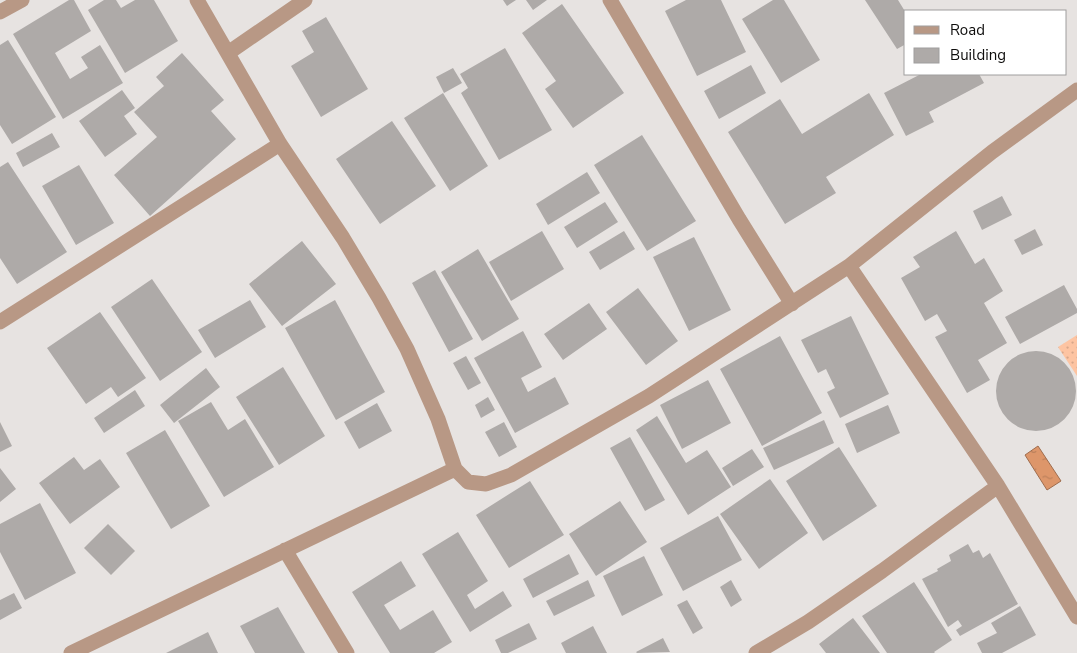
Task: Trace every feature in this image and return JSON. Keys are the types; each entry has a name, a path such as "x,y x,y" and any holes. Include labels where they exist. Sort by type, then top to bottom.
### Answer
{"street":[{"path":"0,12 22,0"},
{"path":"197,0 280,144 344,238 407,350 438,419 455,469 468,482 486,484 511,476 649,396 792,304 849,266 992,152 1077,90"},
{"path":"228,53 304,0"},
{"path":"610,0 739,219 792,304"},
{"path":"0,322 280,144"},
{"path":"849,266 998,486 1077,617"},
{"path":"71,653 455,469"},
{"path":"756,653 808,622 882,571 998,486"},
{"path":"285,550 347,653"}],"shaded area":[{"path":"1077,335 1077,376 1058,347"}],"water":[{"path":"1038,446 1061,481 1047,490 1025,455"}],"building":[{"path":"69,0 74,0 91,31 55,53 70,79 88,68 81,57 100,45 123,83 63,119 13,34"},
{"path":"104,0 116,0 121,8 135,0 154,0 178,41 125,73 88,10"},
{"path":"503,0 516,0 507,6"},
{"path":"526,0 547,0 533,10"},
{"path":"686,0 721,0 746,52 697,76 665,11"},
{"path":"773,0 784,0 820,60 781,83 742,19"},
{"path":"865,0 898,0 904,10 904,45 897,49"},
{"path":"562,4 624,93 573,128 545,89 556,81 522,33"},
{"path":"326,17 368,89 321,117 291,66 314,52 302,31"},
{"path":"8,40 56,117 12,144 0,125 0,45"},
{"path":"505,48 552,130 499,160 461,93 468,88 460,74"},
{"path":"182,53 224,100 211,111 236,139 150,216 114,175 157,137 134,112 164,86 156,77"},
{"path":"751,65 766,93 719,119 704,91"},
{"path":"453,68 462,83 444,93 436,77"},
{"path":"919,75 980,75 984,83 929,112 934,122 906,136 884,93"},
{"path":"122,90 135,108 124,116 137,134 105,157 79,121"},
{"path":"443,93 488,166 450,191 404,118"},
{"path":"869,93 894,135 826,177 836,193 785,224 728,132 780,99 802,134"},
{"path":"392,121 436,186 380,224 336,159"},
{"path":"52,133 60,147 23,167 16,153"},
{"path":"642,135 696,221 647,251 594,165"},
{"path":"8,162 67,252 17,284 0,258 0,167"},
{"path":"79,165 114,223 76,245 42,186"},
{"path":"587,172 600,193 548,225 536,204"},
{"path":"1002,196 1012,215 982,230 973,211"},
{"path":"605,202 618,222 577,248 564,227"},
{"path":"1035,229 1043,245 1022,255 1014,240"},
{"path":"542,231 564,269 511,301 489,262"},
{"path":"624,231 635,249 600,270 589,252"},
{"path":"956,231 975,264 984,258 1003,291 984,303 1007,343 978,360 990,380 967,393 935,337 947,331 937,314 925,321 901,278 920,267 913,257"},
{"path":"694,237 731,310 689,331 653,257"},
{"path":"302,241 336,284 282,326 249,284"},
{"path":"478,249 519,319 482,341 441,272"},
{"path":"435,270 473,339 449,352 412,283"},
{"path":"152,279 202,352 160,381 111,307"},
{"path":"1064,285 1077,309 1077,313 1020,344 1005,317"},
{"path":"638,288 678,341 646,365 606,312"},
{"path":"250,300 266,327 215,358 198,330"},
{"path":"335,300 385,392 336,420 285,328"},
{"path":"589,303 607,329 563,360 544,334"},
{"path":"100,312 146,378 118,397 111,387 86,404 47,348"},
{"path":"851,316 889,394 840,418 827,392 835,388 826,369 818,373 801,340"},
{"path":"523,331 542,367 521,378 528,392 555,377 569,404 515,433 474,358"},
{"path":"780,336 822,413 762,446 720,369"},
{"path":"1036,351 1051,354 1064,363 1073,376 1076,391 1073,406 1064,419 1051,428 1036,431 1021,428 1008,419 999,406 996,391 999,376 1008,363 1021,354"},
{"path":"466,356 481,383 468,390 453,363"},
{"path":"283,367 325,436 279,465 236,397"},
{"path":"206,368 220,387 174,423 160,405"},
{"path":"708,380 731,423 682,449 660,405"},
{"path":"135,390 145,406 104,433 94,418"},
{"path":"488,397 495,410 481,418 475,405"},
{"path":"211,402 228,430 245,419 274,467 224,497 178,421"},
{"path":"377,403 392,431 359,449 344,422"},
{"path":"888,405 900,433 857,453 845,424"},
{"path":"657,416 686,463 707,450 731,487 688,515 636,430"},
{"path":"824,420 834,443 774,470 763,448"},
{"path":"0,422 12,446 0,452"},
{"path":"504,422 517,447 499,457 485,432"},
{"path":"165,430 210,506 171,529 126,453"},
{"path":"630,437 665,500 645,511 610,448"},
{"path":"839,447 877,506 823,541 786,481"},
{"path":"752,449 764,467 733,486 722,468"},
{"path":"74,457 84,470 100,459 120,487 70,524 39,483"},
{"path":"0,468 16,489 0,502"},
{"path":"770,479 808,533 759,569 720,514"},
{"path":"530,481 564,535 509,568 476,515"},
{"path":"620,501 647,542 596,576 569,534"},
{"path":"40,503 76,573 25,600 0,552 0,524"},
{"path":"718,516 742,560 683,591 660,548"},
{"path":"108,524 135,551 111,575 84,548"},
{"path":"458,532 488,581 467,595 475,609 503,591 512,606 470,632 422,554"},
{"path":"968,544 973,553 979,550 983,558 990,553 1018,604 960,636 956,630 962,626 958,620 948,627 922,579 938,571 937,569 951,561 949,555"},
{"path":"569,554 579,574 533,598 523,579"},
{"path":"644,556 663,595 622,616 603,576"},
{"path":"401,561 416,586 384,605 400,630 433,610 452,642 434,653 390,653 352,592"},
{"path":"588,580 595,596 554,616 546,601"},
{"path":"731,580 742,600 731,607 720,587"},
{"path":"914,582 952,640 935,653 887,653 862,616"},
{"path":"14,593 22,608 0,620 0,600"},
{"path":"687,600 703,628 693,634 677,605"},
{"path":"1020,606 1036,635 1002,653 982,653 977,643 997,633 991,623"},
{"path":"278,607 305,653 255,653 240,626"},
{"path":"853,618 880,653 826,653 819,644"},
{"path":"529,623 537,639 508,653 501,653 495,640"},
{"path":"593,626 607,653 566,653 561,643"},
{"path":"208,632 218,653 166,653"},
{"path":"663,638 670,652 636,652"}]}
